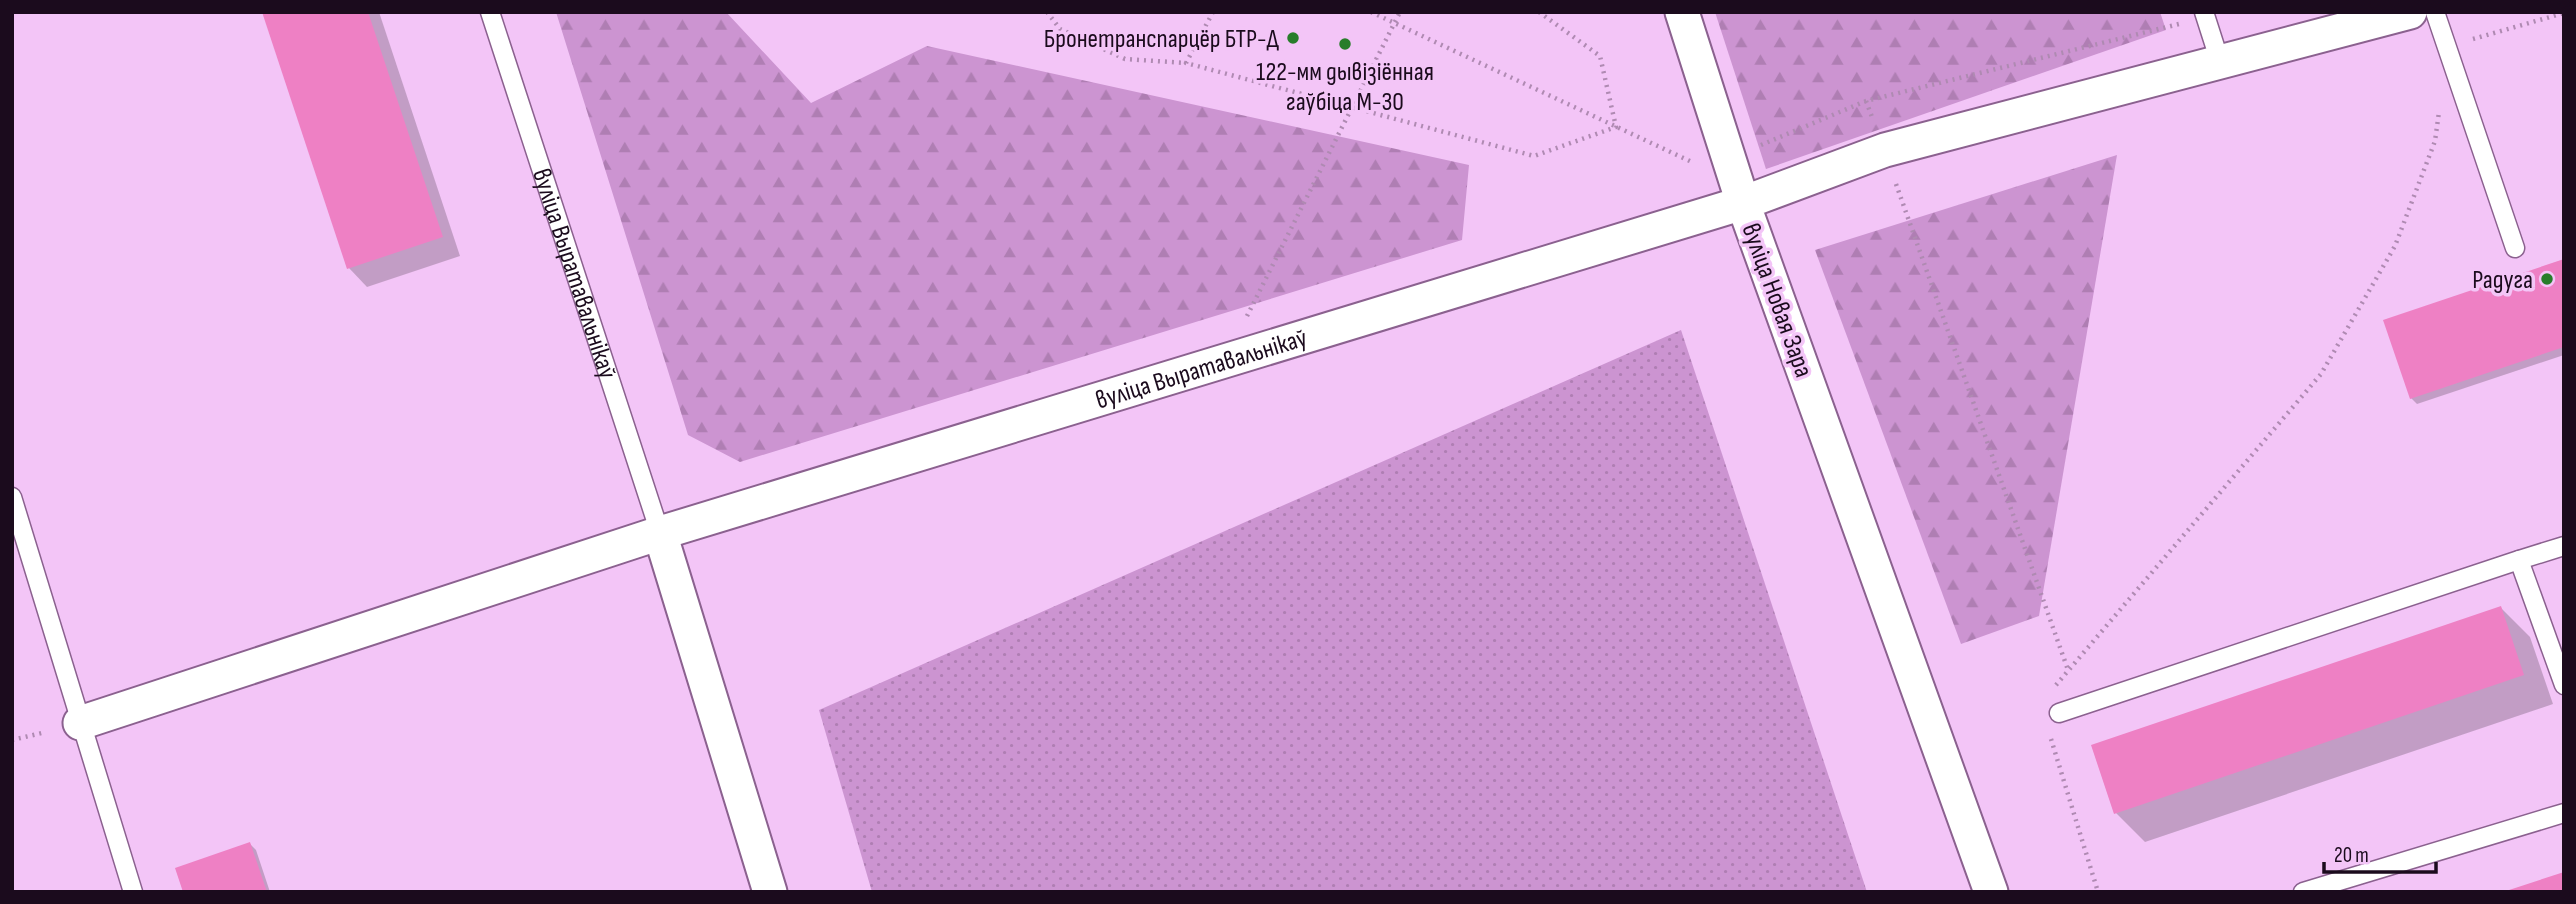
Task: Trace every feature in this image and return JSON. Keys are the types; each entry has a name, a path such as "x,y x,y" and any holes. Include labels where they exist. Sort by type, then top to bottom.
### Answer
{"street":[{"path":"1682,12 1743,203"},
{"name":"вуліца Новая Зара","path":"1991,892 1743,203 1885,150 2410,12"},
{"name":"вуліца Выратавальнікаў","path":"771,892 660,533 1743,203"},
{"path":"80,723 660,533"}],"lane":[{"name":"вуліца Выратавальнікаў","path":"490,12 660,533"},
{"path":"2204,12 2220,62"},
{"path":"2435,12 2515,248"},
{"path":"12,497 134,892"},
{"path":"2059,713 2564,546"},
{"path":"2519,560 2564,685"},
{"path":"2303,892 2564,813"}],"path":[{"path":"1047,12 1060,29 1125,60 1186,63 1534,156 1616,127"},
{"path":"1186,63 1213,12"},
{"path":"1371,12 1700,166 1728,158 1866,101 2186,22"},
{"path":"1247,316 1400,12"},
{"path":"1539,12 1600,56 1616,127"},
{"path":"2446,47 2564,13"},
{"path":"1866,101 2068,670"},
{"path":"2054,686 2321,374 2395,246 2435,141 2440,101"},
{"path":"2050,733 2098,892"}],"green space":[{"path":"556,12 726,12 811,103 927,46 1469,165 1462,240 740,462 688,435"},
{"path":"1715,12 2160,12 2166,30 1766,169"},
{"path":"2117,155 2039,616 1961,644 1815,250"},
{"path":"1681,330 1867,892 872,892 819,710"}],"building":[{"path":"262,12 368,12 443,237 347,269"},
{"path":"2564,259 2564,347 2410,399 2383,320"},
{"path":"2501,606 2524,675 2114,814 2091,745"},
{"path":"250,842 267,892 183,892 175,868"},
{"path":"2564,872 2564,892 2506,891"}],"place":[{"name":"Бронетранспарцёр БТР-Д","path":"1293,38"},
{"name":"122-мм дывізіённая гаўбіца М-30","path":"1345,44"},
{"name":"Радуга","path":"2547,279"}]}
